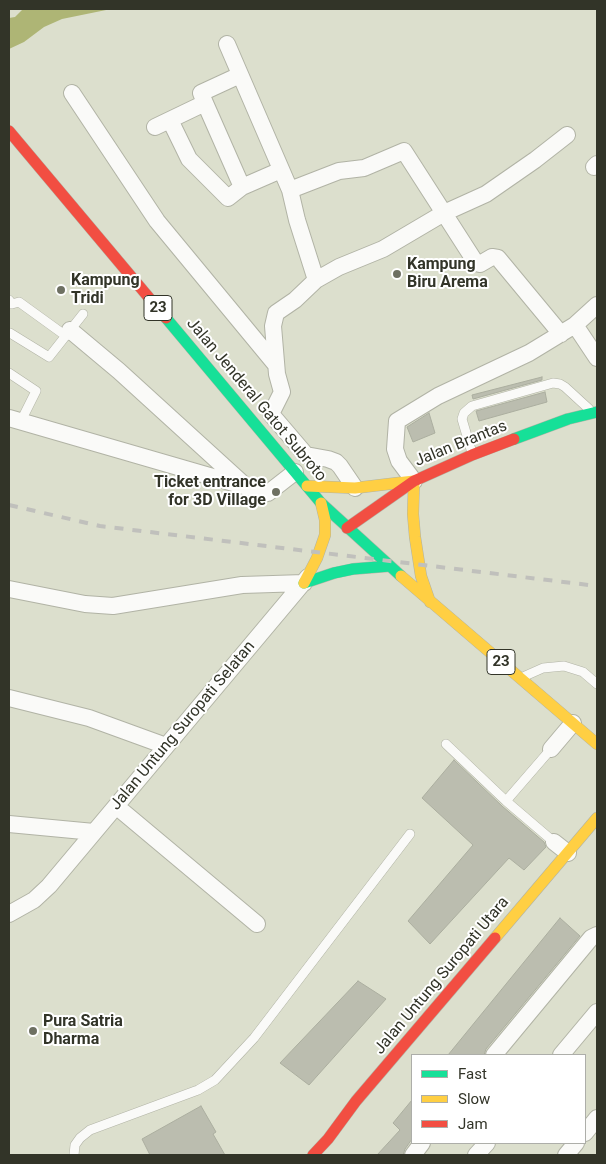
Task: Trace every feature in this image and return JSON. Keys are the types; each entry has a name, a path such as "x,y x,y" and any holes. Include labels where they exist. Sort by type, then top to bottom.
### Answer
{"main road":[{"name":"Jalan Jenderal Gatot Subroto","path":"9,130 321,503 347,528"},
{"name":"Jalan Brantas","path":"347,528 414,481 472,455 568,419 595,413"},
{"path":"307,486 355,488 414,481 414,537 421,576 430,602"},
{"path":"304,583 317,558 325,535 325,520 321,503"},
{"name":"23","path":"347,528 430,602 597,744"},
{"path":"304,583 347,570 390,566"},
{"name":"Jalan Untung Suropati Utara","path":"313,1155 597,818"}],"street":[{"path":"227,44 290,190 297,220 316,280"},
{"path":"240,75 201,93 242,187"},
{"path":"72,93 157,221 276,365"},
{"path":"154,127 204,103"},
{"path":"170,120 188,159 228,198 242,187 281,170"},
{"path":"355,488 336,462 306,455 271,414 282,392 276,365 274,326 276,312 295,300 316,280 339,267 383,249 444,213 486,194 567,135"},
{"path":"290,190 339,171 364,168 404,151 476,262 480,264 492,257 498,258 597,358"},
{"path":"414,481 399,461 396,449 397,421 438,396 503,366 568,329 597,305"},
{"path":"68,333 119,371 245,487"},
{"path":"15,420 268,493 295,472"},
{"name":"Jalan Untung Suropati Selatan","path":"9,914 34,900 44,890 304,583 347,528"},
{"path":"9,589 85,604 113,606 242,585 304,583"},
{"path":"9,698 89,718 166,746"},
{"path":"551,749 573,723"},
{"path":"116,806 257,924"},
{"path":"9,824 94,832"},
{"path":"554,842 568,853"},
{"path":"495,1054 591,938 597,935"},
{"path":"562,1054 597,1012"},
{"path":"586,1131 597,1118"},
{"path":"413,1155 421,1144"},
{"path":"476,1155 485,1144"},
{"path":"566,1155 575,1144"}],"lane":[{"path":"9,300 12,304 19,302 68,333"},
{"path":"10,333 50,357 83,314"},
{"path":"9,372 36,391 15,420"},
{"path":"472,455 462,419 464,413 472,406 553,383 565,387 595,413"},
{"path":"521,678 543,668 564,666 583,672 597,684"},
{"path":"446,744 506,801 554,842"},
{"path":"506,801 551,749"},
{"path":"74,1155 75,1145 90,1130 198,1090 215,1080 254,1038 410,834"}],"shaded area":[{"path":"23,9 111,9 62,19 44,27 24,42 9,49 9,18 15,17"}],"building":[{"path":"542,377 542,380 473,399 472,395"},
{"path":"545,392 547,402 479,421 476,411"},
{"path":"429,413 435,433 413,442 407,427"},
{"path":"454,760 502,806 544,842 546,847 524,870 509,858 430,944 408,921 473,845 422,798"},
{"path":"560,918 580,936 486,1049 484,1054 449,1054"},
{"path":"358,981 386,999 309,1085 280,1063"},
{"path":"411,1101 411,1140 403,1155 377,1155 400,1130 393,1123"},
{"path":"201,1106 216,1132 213,1134 225,1155 150,1155 142,1139"}],"railway":[{"path":"9,505 100,526 597,586"}],"traffic: fast":[{"path":"166,318 321,503 401,576"},
{"path":"514,439 568,419 597,412"},
{"path":"304,583 353,569 390,566"}],"traffic: slow":[{"path":"307,486 355,488 414,481 413,514 415,537 421,576 430,602"},
{"path":"304,583 317,558 325,535 325,520 321,503"},
{"path":"401,576 597,744"},
{"path":"495,938 597,818"}],"traffic: jam":[{"path":"9,131 166,318"},
{"path":"347,528 414,481 472,455 514,439"},
{"path":"313,1155 328,1139 356,1101 495,938"}],"place":[{"name":"Kampung Biru Arema","path":"397,274"},
{"name":"Kampung Tridi","path":"61,290"},
{"name":"Ticket entrance for 3D Village","path":"276,492"},
{"name":"Pura Satria Dharma","path":"33,1031"}]}
